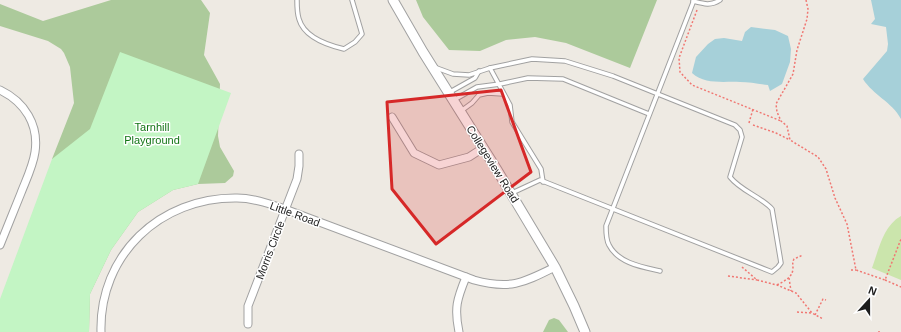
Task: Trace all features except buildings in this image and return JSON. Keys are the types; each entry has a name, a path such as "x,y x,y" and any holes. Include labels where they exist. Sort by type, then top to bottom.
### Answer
{"street":[{"name":"Collegeview Road","path":"394,0 431,66 511,193 555,267 574,306 584,332"},
{"path":"0,90 9,94 28,112 34,124 36,139 33,160 0,245"},
{"path":"392,117 414,153 439,165 469,157 483,148"},
{"name":"Morris Circle","path":"248,324 248,306 286,209 296,179 299,166 299,154"},
{"name":"Little Road","path":"101,332 100,316 112,273 124,254 138,237 155,222 174,211 194,203 216,198 238,198 260,201 286,209 466,277 489,284 506,285 521,283 555,267"},
{"path":"459,332 456,313 457,300 466,277"}],"lane":[{"path":"296,0 299,20 309,34 327,45 344,49 355,42 362,34 352,0"},
{"path":"660,271 642,267 621,259 608,245 606,226 694,0 706,5 720,0"},
{"path":"431,66 453,74 469,75 490,68 532,59 566,61 613,76 735,125 740,130 742,137 730,177 734,182 766,203 772,209 781,263 772,272 612,210 540,180 511,193"},
{"path":"490,68 510,105 512,122 542,172 543,182"},
{"path":"451,97 475,78 479,71"},
{"path":"451,97 477,87 528,78 563,79 649,114"},
{"path":"460,112 472,103 479,95 488,93 503,94"}],"path":[{"path":"781,121 777,112 776,104 793,74 797,50 807,19 808,9 806,0"},
{"path":"698,10 679,58 680,72 692,85 781,121 787,126 790,140"},
{"path":"749,123 753,109"},
{"path":"752,124 790,140 818,157 826,168 835,198 848,224 856,270"},
{"path":"885,280 901,239"},
{"path":"897,249 901,251"},
{"path":"791,291 790,278 793,270 794,259 803,255"},
{"path":"742,267 757,280"},
{"path":"851,270 856,270 901,287"},
{"path":"728,276 757,280 777,285 796,293 800,296 812,313 823,318"},
{"path":"777,285 790,278"},
{"path":"815,315 823,299 826,300"},
{"path":"797,312 812,313"}],"highlighted area":[{"path":"501,90 531,172 436,244 392,189 387,102"}],"green space":[{"name":"Tarnhill Playground","path":"111,0 201,0 210,13 204,55 220,84 218,136 220,147 234,171 233,176 225,183 198,184 173,190 138,212 111,250 90,294 89,332 62,213 52,159 74,103 70,67 61,49 48,41 0,26 0,4 43,21"},
{"path":"416,0 657,0 630,68 566,43 535,37 506,40 480,51 449,50 423,17"},
{"name":"Tarnhill Playground","path":"120,52 231,93 198,184 173,190 138,212 111,250 90,294 89,332 0,332 0,299 52,159 90,129"},
{"path":"901,216 901,280 872,268 882,239 890,226"},
{"path":"554,318 559,320 568,332 543,332 549,320"}],"water":[{"path":"871,0 901,0 901,119 893,108 872,90 863,79 887,51 888,44 886,27 871,24 875,19"},
{"path":"751,27 775,30 788,36 791,49 790,62 782,84 770,91 768,85 747,82 709,81 697,77 692,73 696,57 708,44 715,39 724,38 742,41 745,32"}]}
